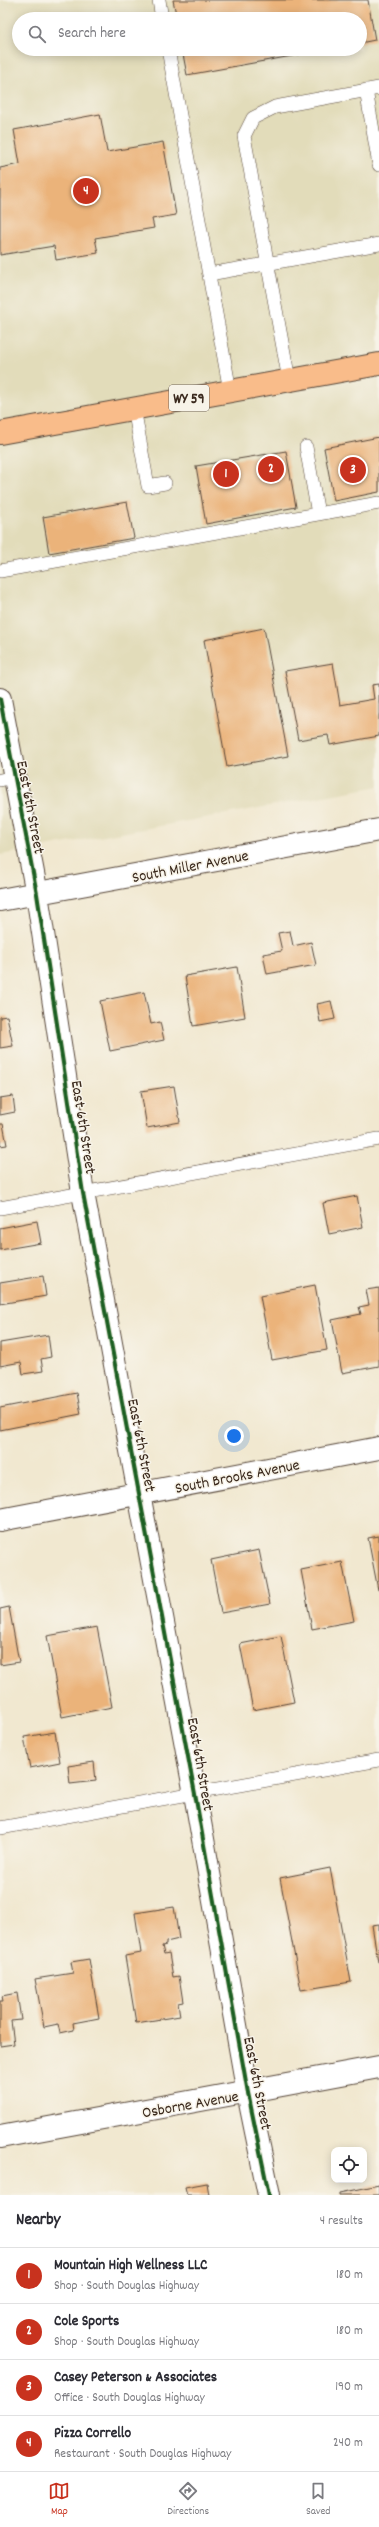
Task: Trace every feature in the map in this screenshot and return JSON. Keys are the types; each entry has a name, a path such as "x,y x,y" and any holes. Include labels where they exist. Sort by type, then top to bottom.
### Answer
{"main road":[{"name":"WY 59","path":"0,433 379,364"}],"street":[{"name":"East 6th Street","path":"0,699 7,779 36,894 83,1193 140,1494 248,2093 269,2195"},
{"name":"South Miller Avenue","path":"0,900 379,830"},
{"name":"South Brooks Avenue","path":"0,1520 379,1448"},
{"name":"Osborne Avenue","path":"0,2137 248,2093 379,2067"}],"lane":[{"path":"158,0 161,12"},
{"path":"169,56 230,391"},
{"path":"289,380 244,136 253,118 275,107 379,88"},
{"path":"366,90 379,165"},
{"path":"209,274 379,244"},
{"path":"134,408 148,486 165,483"},
{"path":"306,447 318,514"},
{"path":"0,571 379,503"},
{"path":"0,1208 379,1139"},
{"path":"0,1828 379,1760"}],"shaded area":[{"path":"0,0 379,0 379,786 0,855"}],"building":[{"path":"173,0 368,0 375,40 367,42 367,12 176,12"},
{"path":"183,56 292,56 187,75"},
{"path":"100,114 107,152 163,142 176,215 152,219 154,228 95,238 98,253 56,260 54,246 0,255 0,168 20,164 14,130"},
{"path":"379,437 379,492 334,501 324,448"},
{"path":"286,451 296,507 206,524 196,466"},
{"path":"127,502 134,538 49,553 43,517"},
{"path":"264,628 288,756 227,767 204,640"},
{"path":"333,663 340,705 374,699 372,685 379,684 379,736 330,745 328,735 298,740 285,671"},
{"path":"290,931 293,946 311,942 316,965 267,974 263,954 282,951 278,933"},
{"path":"237,967 245,1017 193,1026 185,976"},
{"path":"144,992 151,1024 160,1022 164,1040 110,1051 100,1001"},
{"path":"331,1001 335,1019 320,1022 317,1004"},
{"path":"7,1016 13,1046 0,1048 0,1017"},
{"path":"174,1086 180,1122 147,1128 141,1091"},
{"path":"13,1096 15,1112 0,1115 0,1098"},
{"path":"0,1124 3,1124 7,1145 0,1146"},
{"path":"357,1196 363,1227 329,1234 323,1203"},
{"path":"37,1221 41,1243 0,1250 0,1228"},
{"path":"43,1276 46,1296 0,1304 0,1283"},
{"path":"315,1285 327,1350 272,1360 260,1296"},
{"path":"379,1288 379,1366 342,1373 332,1320 361,1314 359,1307 369,1305 366,1290"},
{"path":"48,1335 51,1357 41,1359 43,1371 23,1374 21,1362 0,1366 0,1343"},
{"path":"77,1393 81,1414 0,1430 0,1408"},
{"path":"379,1536 379,1590 378,1590 368,1538"},
{"path":"259,1550 270,1604 221,1613 211,1560"},
{"path":"342,1562 354,1621 312,1629 301,1570"},
{"path":"9,1607 19,1662 0,1665 0,1609"},
{"path":"97,1627 112,1707 62,1717 47,1636"},
{"path":"281,1636 294,1702 253,1710 240,1644"},
{"path":"55,1732 60,1762 30,1768 24,1737"},
{"path":"94,1762 96,1781 70,1784 68,1766"},
{"path":"330,1868 351,1982 301,1990 280,1878"},
{"path":"174,1907 179,1939 166,1942 166,1945 162,1946 164,1954 169,1953 173,1977 179,1976 183,2002 178,2003 180,2016 136,2023 125,1956 141,1953 135,1913"},
{"path":"379,1924 379,1962 378,1962 372,1925"},
{"path":"89,1959 99,2018 73,2023 74,2030 60,2033 58,2024 44,2027 35,1979 73,1973 71,1962"},
{"path":"17,1993 21,2020 11,2021 14,2044 0,2046 0,2001 3,2001 2,1996"},
{"path":"207,2183 209,2195 187,2195 185,2187"},
{"path":"379,2185 379,2195 340,2195 340,2193"}],"cycle path":[{"path":"0,699 37,894 83,1193 195,1794 248,2093 269,2195"}],"place":[{"name":"Pizza Corrello","path":"86,191"},
{"name":"Cole Sports","path":"271,469"},
{"name":"Casey Peterson & Associates","path":"353,470"},
{"name":"Mountain High Wellness LLC","path":"226,474"}]}
